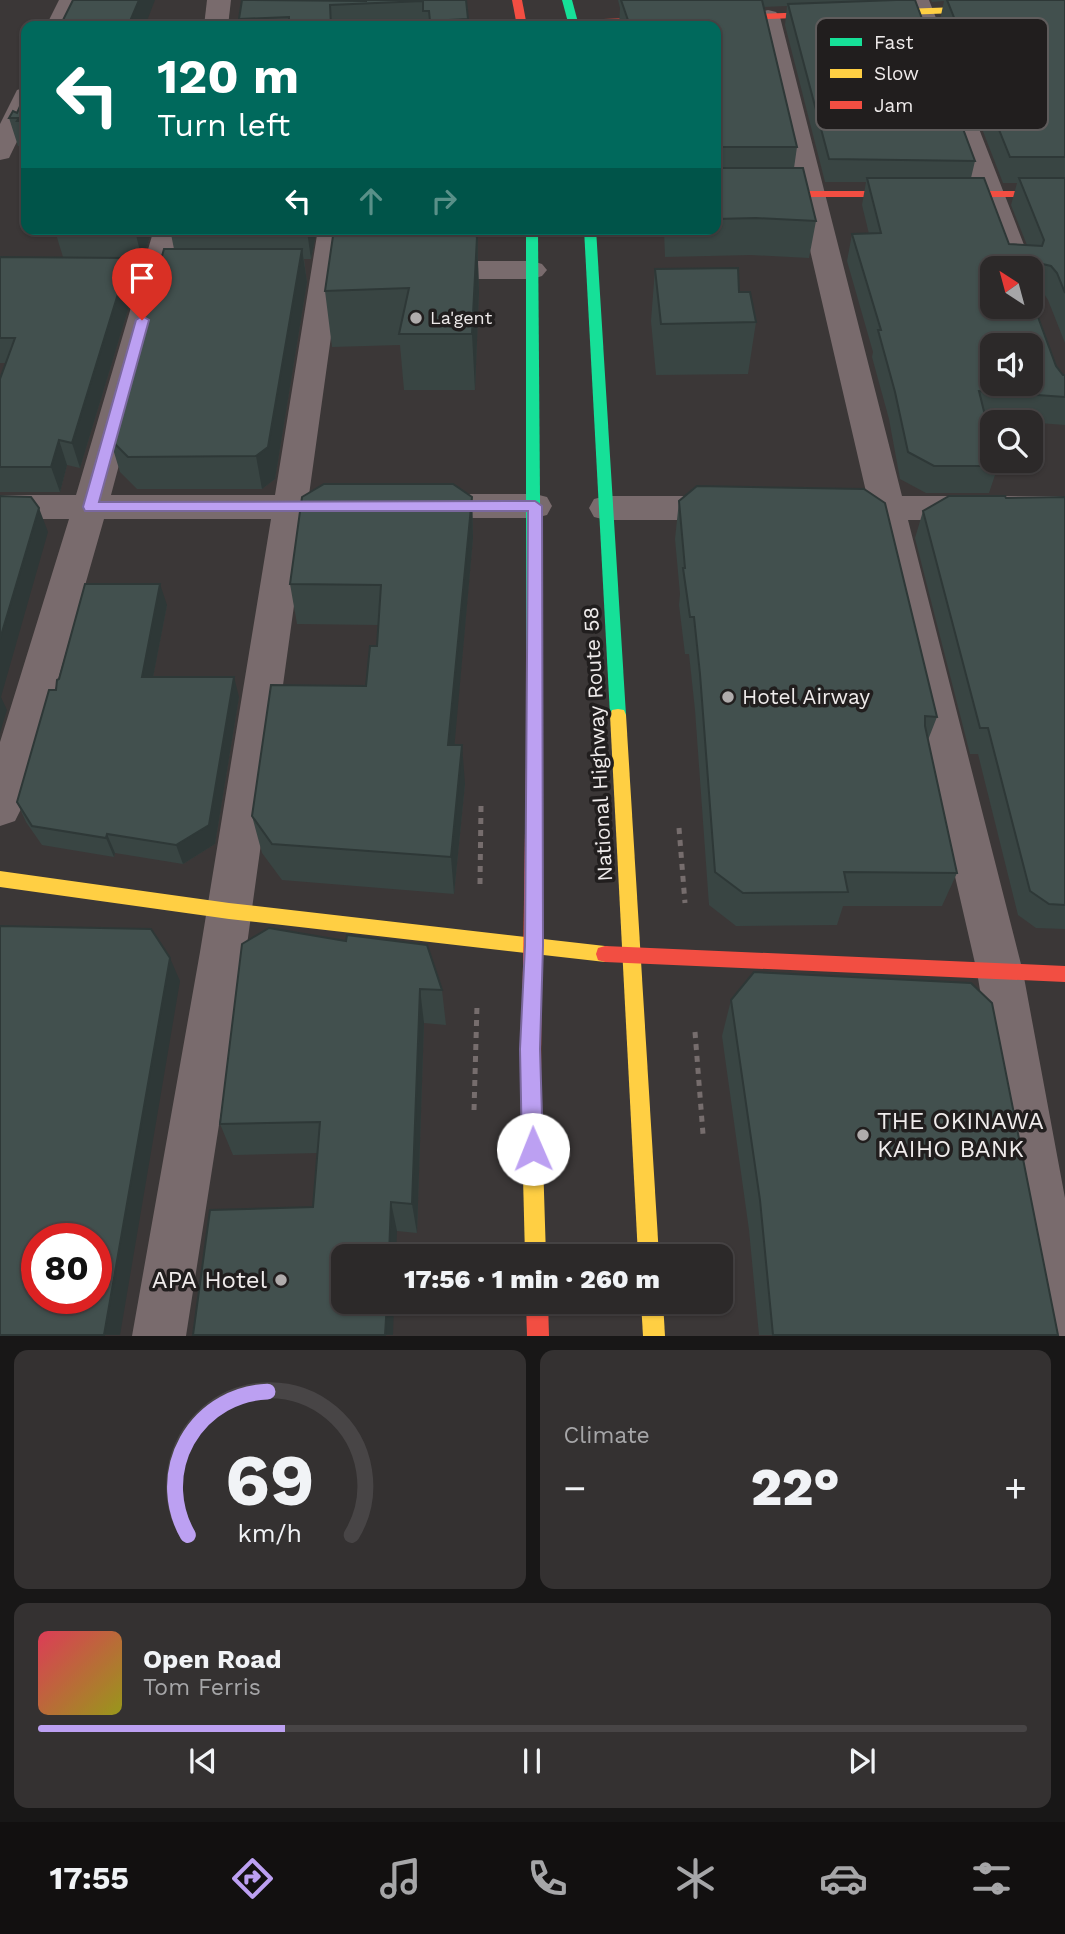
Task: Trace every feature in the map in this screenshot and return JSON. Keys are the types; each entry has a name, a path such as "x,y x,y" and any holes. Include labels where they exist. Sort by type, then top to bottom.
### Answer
{"main road":[{"path":"517,0 521,21"},
{"path":"567,0 572,21"},
{"path":"657,21 768,17 919,6 1065,6"},
{"path":"721,194 1065,194"},
{"path":"532,235 535,506 534,946 530,1049 536,1244"},
{"name":"National Highway Route 58","path":"590,235 648,1244"},
{"path":"0,879 229,911 630,957 1065,974"},
{"path":"537,1314 538,1335"},
{"path":"653,1314 654,1335"}],"street":[{"path":"60,21 71,0"},
{"path":"217,21 219,0"},
{"path":"768,17 1000,972 1064,1335"},
{"path":"0,152 19,98"},
{"path":"966,130 1014,256"},
{"path":"0,809 90,507 166,235"},
{"path":"159,1335 229,911 331,235"},
{"path":"393,270 532,270"},
{"path":"385,506 535,506"},
{"path":"0,507 344,507"},
{"path":"606,508 766,508"},
{"path":"834,508 1065,508"}],"path":[{"path":"480,884 481,806"},
{"path":"679,828 685,903"},
{"path":"474,1110 477,1006"},
{"path":"695,1032 703,1134"}],"building":[{"path":"73,0 139,0 130,21 62,21"},
{"path":"242,0 466,0 468,19 430,21 429,11 423,11 423,1 330,5 331,21 289,21 289,17 239,19"},
{"path":"621,0 762,0 797,147 721,147 721,21 628,21"},
{"path":"915,0 922,18 816,18 816,110 788,4"},
{"path":"947,0 1065,0 1065,157 1010,157 999,130 1048,130 1048,18 954,18"},
{"path":"21,104 21,121 17,121 19,118 9,118 13,111 17,113"},
{"path":"821,130 963,130 975,161 829,159"},
{"path":"721,168 803,168 816,221 721,219"},
{"path":"867,178 984,178 1009,244 1042,246 1044,240 1019,178 1065,178 1065,293 1057,273 1051,266 1043,264 1043,256 980,256 980,319 1039,319 1056,366 1065,375 1065,397 1043,395 1043,333 980,333 979,391 984,410 980,410 980,466 934,466 908,452 878,330 881,330 852,234 881,233"},
{"path":"333,235 477,237 472,334 399,334 409,288 325,291"},
{"path":"164,249 302,249 268,447 256,456 128,457 110,439"},
{"path":"0,257 129,258 72,443 59,440 51,467 0,467 0,379 15,338 0,338"},
{"path":"738,268 739,292 750,292 756,322 661,324 655,269"},
{"path":"324,484 453,484 472,497 448,745 462,745 451,857 272,844 252,816 271,685 366,686 370,646 377,646 381,585 290,584 302,497"},
{"path":"697,486 864,489 885,503 937,717 925,716 925,726 957,873 844,872 848,892 743,893 715,872 700,674 694,617 690,617 683,568 679,501"},
{"path":"0,496 31,497 39,508 0,639"},
{"path":"949,496 1065,497 1065,905 1049,904 1030,891 988,728 980,728 923,511"},
{"path":"85,584 160,584 142,677 234,677 209,825 176,845 107,834 106,838 32,826 17,802 49,690 56,690"},
{"path":"0,926 151,929 170,958 112,1289 112,1223 21,1223 21,1314 108,1314 104,1335 0,1335"},
{"path":"269,928 346,941 347,935 427,945 442,990 420,989 412,1204 391,1202 389,1244 331,1244 331,1314 386,1314 385,1335 193,1335 210,1210 313,1207 320,1122 220,1124 242,944"},
{"name":"THE OKINAWA KAIHO BANK","path":"754,972 971,983 992,1003 1058,1335 773,1335 760,1200 731,1000"}],"traffic: fast":[{"path":"567,0 573,21"},
{"path":"532,235 534,766"},
{"path":"590,235 618,715"}],"traffic: slow":[{"path":"903,12 1065,6"},
{"path":"618,715 648,1244"},
{"path":"0,879 229,911 605,954"},
{"path":"531,1098 536,1244"},
{"path":"653,1314 654,1336"}],"traffic: jam":[{"path":"517,0 521,21"},
{"path":"633,21 903,12"},
{"path":"721,194 1065,194"},
{"path":"531,1098 534,766"},
{"path":"605,954 1065,974"},
{"path":"537,1314 538,1336"}],"place":[{"name":"La'gent","path":"416,318"},
{"name":"Hotel Airway","path":"728,697"},
{"name":"THE OKINAWA KAIHO BANK","path":"863,1135"},
{"name":"APA Hotel","path":"281,1280"}],"route":[{"path":"142,320 90,507 535,506 534,946 530,1049 533,1149"}]}
